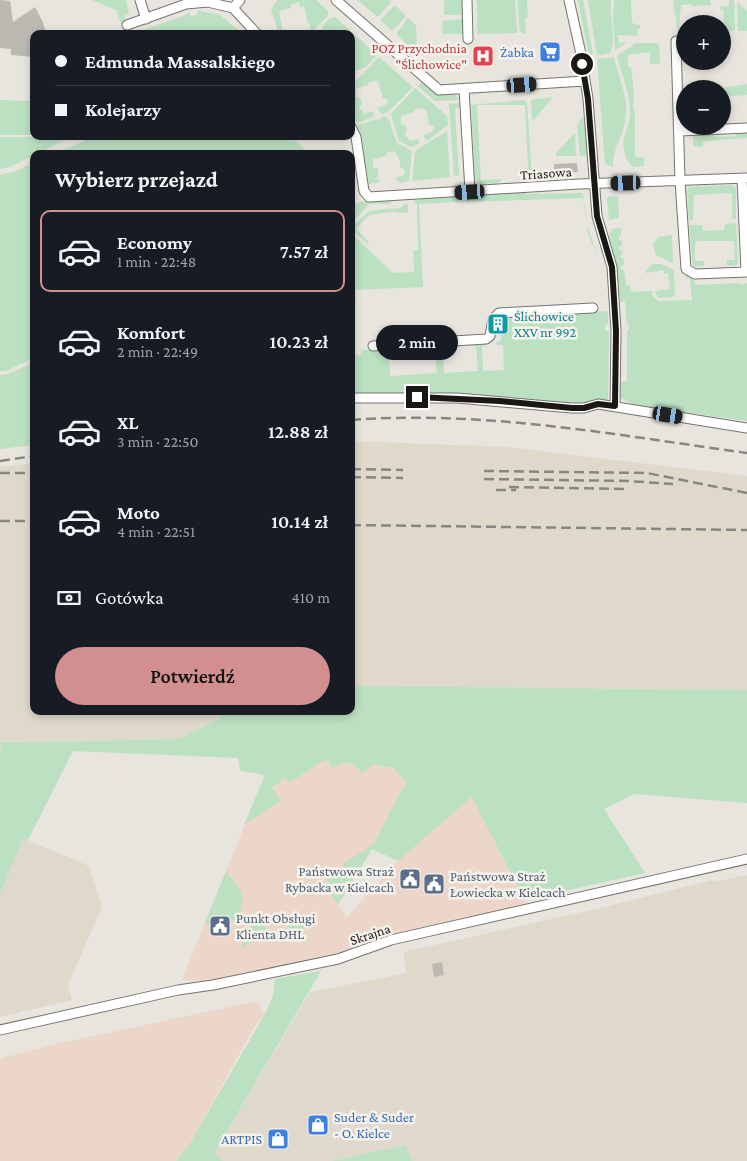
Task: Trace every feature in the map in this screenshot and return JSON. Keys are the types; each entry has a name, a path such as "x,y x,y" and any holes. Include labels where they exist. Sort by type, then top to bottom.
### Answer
{"street":[{"path":"140,0 146,18"},
{"path":"233,8 240,0"},
{"path":"336,0 436,88 442,90 585,81"},
{"path":"467,0 468,39"},
{"path":"569,0 585,81 598,224 612,267 616,331 615,406"},
{"path":"127,25 192,3 208,2 233,8 253,30"},
{"path":"464,89 470,192"},
{"path":"731,129 747,128"},
{"name":"Triasowa","path":"355,135 366,196 744,178"},
{"path":"680,135 680,181 686,269 695,274 747,272 744,178"},
{"path":"373,346 486,339 490,337 494,319 499,313 593,308"},
{"path":"355,398 449,398 572,408 584,408 598,404 747,428"},
{"name":"Skrajna","path":"0,1030 178,990 213,985 338,958 391,940 747,859"}],"shaded area":[{"path":"355,441 508,447 747,476 747,690 355,686"},
{"path":"30,463 30,715 221,715 221,718 179,739 1,743 2,751 0,752 0,467"},
{"path":"315,757 393,768 407,783 400,792 372,849 338,905 347,917 399,860 472,797 528,909 349,955 201,981 182,980 265,775"},
{"path":"23,838 89,866 102,907 68,985 72,1000 0,1017 0,894"},
{"path":"747,875 747,1161 413,1161 404,1145 332,1161 223,1161 214,1153 310,992 407,973 403,952 605,907 713,880 714,882"},
{"path":"257,1001 265,1014 253,1029 189,1145 176,1161 0,1161 0,1060 2,1058 61,1043"}],"green space":[{"path":"92,0 126,0 129,14 124,16 129,30 124,30 116,10"},
{"path":"277,0 316,0 328,11 328,16 314,30 308,30 310,29 310,24 308,24 304,6 300,7 299,2 290,5 291,8 279,11 283,30 278,30 271,10"},
{"path":"357,0 389,0 391,2 378,17"},
{"path":"444,0 463,0 464,15 444,15"},
{"path":"477,0 515,0 517,33 477,34"},
{"path":"517,0 527,0 526,34 520,32"},
{"path":"578,0 583,0 593,54 589,56"},
{"path":"588,0 611,0 613,42 610,53 597,56"},
{"path":"614,0 631,0 632,23 640,25 637,36 618,35 619,43 628,42 615,50 613,17"},
{"path":"673,0 710,0 711,5 681,5 680,15 676,15 676,19"},
{"path":"729,0 734,0 735,30 731,31 731,15 723,15 723,10 720,10 720,7 729,6"},
{"path":"737,2 747,11 747,31 739,31 738,29"},
{"path":"395,5 406,16 392,31 380,20"},
{"path":"188,9 190,16 197,15 197,12 200,11 220,15 238,30 142,30 188,14"},
{"path":"335,17 349,30 322,30 329,19"},
{"path":"408,18 416,25 417,50 413,50 397,33"},
{"path":"464,19 464,34 443,34 442,21"},
{"path":"355,35 377,55 365,68 355,71"},
{"path":"636,43 657,43 659,46 660,64 650,64 650,52 628,55 628,67 631,67 634,94 635,157 644,158 644,166 632,167 624,150 630,107 627,88 617,56"},
{"path":"379,57 413,87 388,112 382,114 377,108 386,105 388,102 387,99 383,98 378,81 369,82 368,85 356,89 356,97 360,98 362,104 359,107 360,110 364,114 373,111 374,117 356,123 355,82"},
{"path":"614,57 626,108 625,122 614,154 613,167 605,164 597,59"},
{"path":"422,82 437,94 455,95 460,100 435,101 418,86"},
{"path":"747,84 747,95 731,96 731,86"},
{"path":"415,88 447,116 448,125 427,141 423,135 432,132 434,129 433,126 429,125 427,112 423,108 415,109 414,112 401,116 401,124 405,125 407,131 405,134 409,141 419,139 419,144 411,147 399,141 391,114"},
{"path":"553,97 533,121 531,100"},
{"path":"0,100 30,101 30,135 0,135"},
{"path":"524,100 527,103 532,179 530,181 522,180 521,169 528,168 525,105 477,105 481,180 502,179 499,183 481,184 475,179 471,105"},
{"path":"461,103 460,107 455,108 459,175 454,176 449,104"},
{"path":"385,116 389,120 397,143 412,151 409,181 399,183 395,178 404,175 405,172 404,169 400,168 400,161 395,151 386,153 386,156 373,159 373,168 377,168 379,174 376,177 380,182 369,184 358,125 377,119 380,121 380,118"},
{"path":"582,117 584,117 587,155 580,156 577,125"},
{"path":"747,130 747,138 703,141 703,147 693,146 693,135 713,135 713,137 736,136 736,131"},
{"path":"447,131 450,177 412,181 415,151"},
{"path":"575,133 576,156 556,156 556,153"},
{"path":"0,137 30,137 30,140 65,140 45,150 30,150 30,157 10,167 0,169"},
{"path":"86,140 286,140 291,142 292,140 297,142 305,150 63,150"},
{"path":"30,165 30,360 6,371 0,371 0,175"},
{"path":"733,185 736,189 736,219 732,219 732,195 730,193 694,195 693,220 689,221 687,190 689,187"},
{"path":"526,192 526,194 583,193 587,225 598,257 588,234 583,198 466,202 465,196"},
{"path":"458,195 459,202 419,204 423,287 355,290 355,237 393,273 414,272 413,251 418,250 417,204 414,200"},
{"path":"609,196 618,196 619,218 609,220 607,199"},
{"path":"390,199 391,204 369,204 355,220 355,204 360,202"},
{"path":"408,204 408,213 391,212 369,215 356,229 369,242 368,244 355,233 355,224 369,211 400,208"},
{"path":"736,223 738,264 734,266 726,265 727,260 735,260 734,241 697,241 695,243 695,261 704,261 704,266 693,266 689,225 702,225 703,231 724,230 725,224"},
{"path":"621,228 619,240 622,241 622,246 619,247 620,251 623,250 620,258 624,258 624,265 621,266 621,269 624,270 626,285 629,285 632,292 652,291 653,296 658,301 692,300 690,279 685,278 686,275 694,278 695,285 740,283 740,285 747,283 747,421 633,405 621,398 620,383 627,381 627,331 629,330 629,325 627,324 625,302 621,302 618,299 616,261 608,238 609,233 612,232 611,229"},
{"path":"672,235 673,263 656,255 653,244 658,237"},
{"path":"652,264 661,264 674,270 675,293 673,297 659,298 656,294 655,291 670,289 668,273 664,273 663,270 645,273"},
{"path":"605,311 608,313 608,324 605,325 605,331 609,331 608,403 582,404 438,394 355,394 355,354 360,356 362,350 378,349 378,353 384,352 385,359 389,359 390,376 437,373 435,348 429,348 440,345 442,347 444,373 478,371 476,346 470,345 487,343 489,345 482,346 483,371 504,370 503,345 497,345 496,342 501,340 501,322 496,321 501,317"},
{"path":"30,365 30,445 0,449 0,375"},
{"path":"355,686 747,690 747,803 634,794 604,809 645,873 524,900 472,797 398,861 372,849 338,905 326,885 328,883 325,875 329,874 333,879 346,870 343,864 374,844 400,792 407,783 393,768 373,765 362,773 355,766 348,763 332,768 326,759 289,783 286,778 272,787 280,801 244,825 265,775 240,771 238,758 73,751 28,840 23,839 0,894 0,752 2,751 0,743 179,739 221,718 221,715 355,715"},
{"path":"226,871 239,889 242,905 237,920 216,916 212,926 205,923"},
{"path":"294,911 307,928 246,944 246,948 241,948 253,923 262,922 272,936 299,921"},
{"path":"321,971 214,1153 223,1161 176,1161 189,1145 265,1014 273,996 275,979"},
{"path":"405,1145 413,1161 332,1161"}],"building":[{"path":"0,0 10,1 13,22 35,7 45,30 30,30 30,57 11,55 11,49 0,48"},
{"path":"577,163 578,172 554,174 554,164"},
{"path":"442,962 444,975 434,977 432,964"}],"railway":[{"path":"355,420 451,418 500,421 599,432 747,453"},
{"path":"0,461 30,457"},
{"path":"355,469 403,470"},
{"path":"484,471 647,473 747,493"},
{"path":"0,473 30,473"},
{"path":"355,477 403,478"},
{"path":"484,479 628,481 673,484"},
{"path":"509,487 627,489"},
{"path":"496,490 516,490"},
{"path":"0,521 30,521"},
{"path":"355,525 747,530"}],"place":[{"name":"Żabka","path":"550,52"},
{"name":"POZ Przychodnia \"Ślichowice\"","path":"483,56"},
{"name":"Ślichowice XXV nr 992","path":"498,324"},
{"name":"Państwowa Straż Rybacka w Kielcach","path":"410,879"},
{"name":"Państwowa Straż Łowiecka w Kielcach","path":"434,884"},
{"name":"Punkt Obsługi Klienta DHL","path":"220,926"},
{"name":"Suder & Suder - O. Kielce","path":"318,1125"},
{"name":"ARTPIS","path":"278,1139"}],"route":[{"path":"417,397 529,403 572,408 584,408 598,404 615,406 616,331 612,267 610,256 598,224 588,99 582,64"}]}
